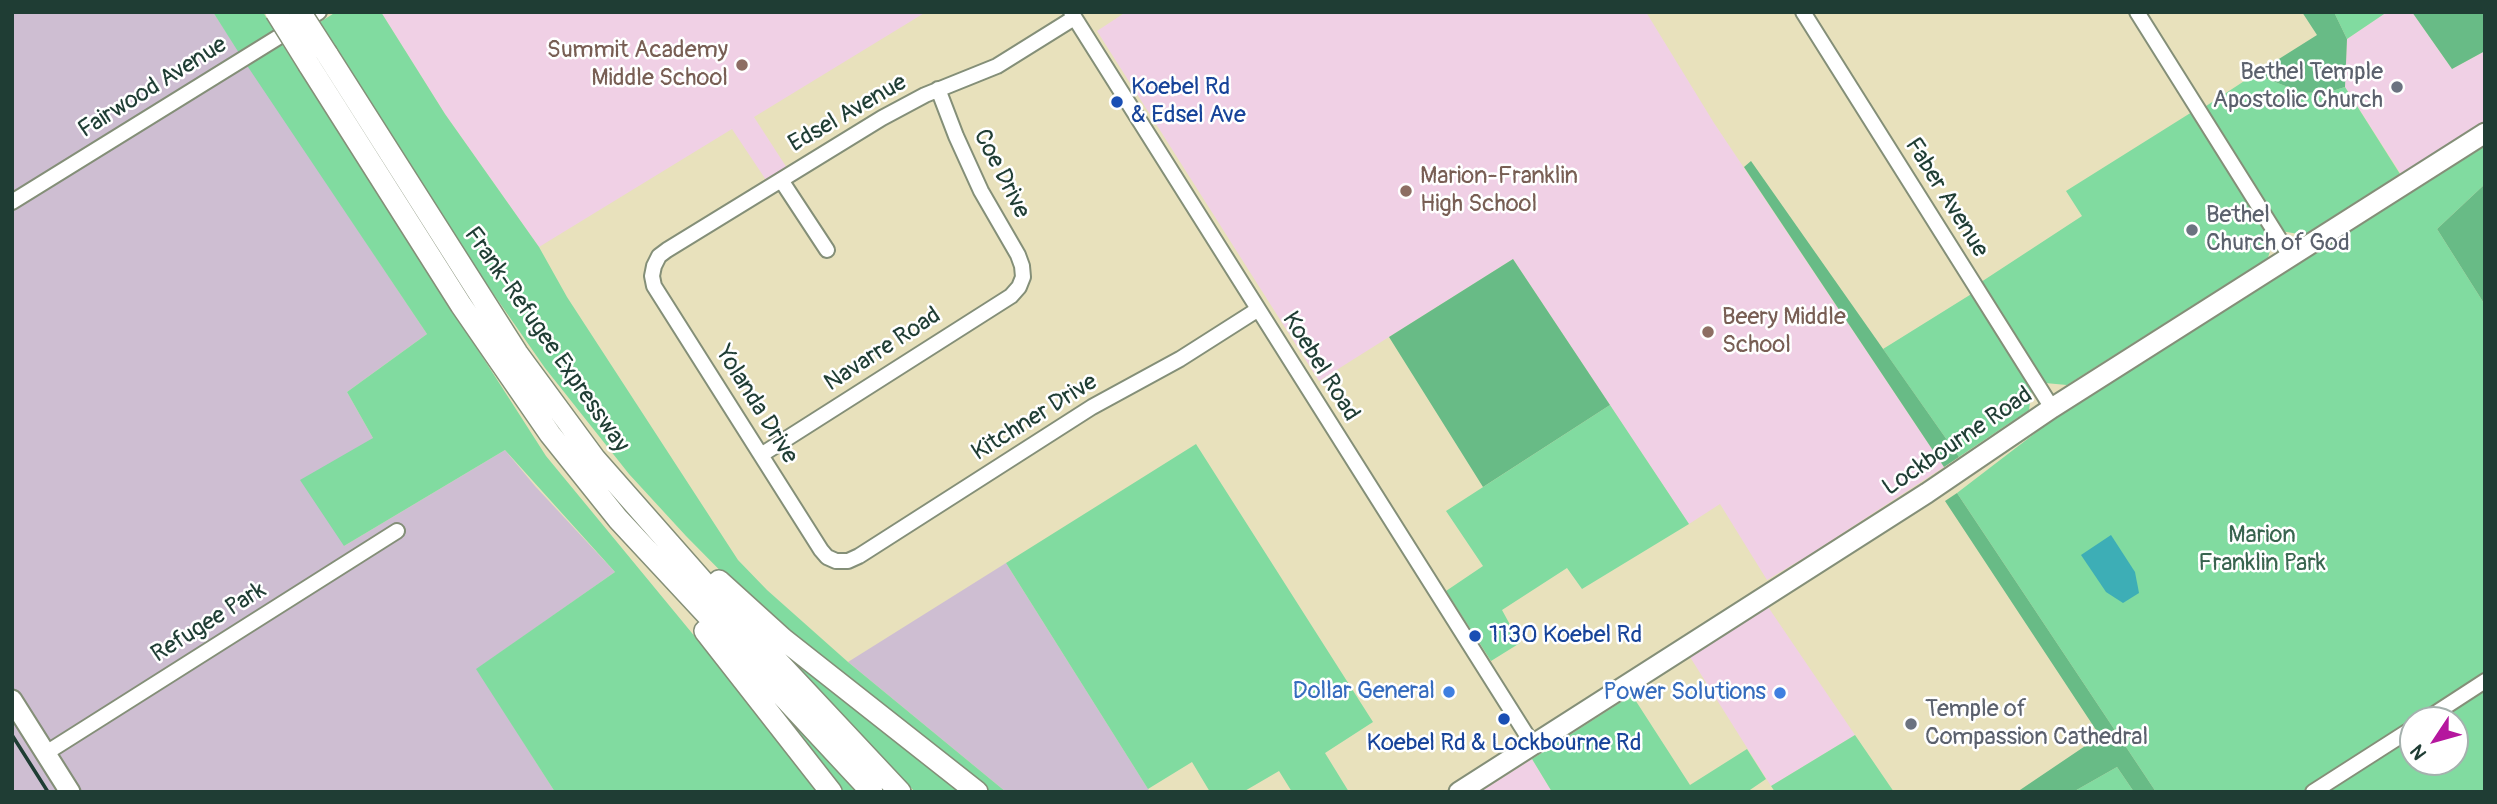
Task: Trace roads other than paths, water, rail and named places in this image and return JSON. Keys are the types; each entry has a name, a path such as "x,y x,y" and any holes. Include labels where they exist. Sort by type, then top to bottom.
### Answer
{"highway":[{"name":"Frank-Refugee Expressway","path":"276,12 318,60 517,353 595,459 634,505 900,792"},
{"name":"Frank-Refugee Expressway","path":"300,12 318,60 496,357 550,434 618,519 872,792"},
{"path":"634,505 783,639 977,792"},
{"path":"618,519 831,792"}],"main road":[{"name":"Lockbourne Road","path":"1459,792 1927,493 2052,408 2485,133"},
{"path":"12,700 70,792"}],"street":[{"name":"Fairwood Avenue","path":"12,202 318,12"},
{"name":"Faber Avenue","path":"1803,12 2052,408"},
{"path":"2137,12 2290,256"},
{"name":"Edsel Avenue","path":"654,266 659,256 667,250 882,118 938,89 997,66 1073,15"},
{"name":"Koebel Road","path":"1073,15 1533,745"},
{"name":"Coe Drive","path":"938,89 981,191 1018,256 1023,277"},
{"path":"781,180 827,250"},
{"name":"Yolanda Drive","path":"654,266 654,286 821,550 836,561"},
{"name":"Navarre Road","path":"761,455 1011,296 1023,277"},
{"name":"Kitchner Drive","path":"836,561 848,561 859,556 1092,407 1180,359 1257,310"},
{"name":"Refugee Park","path":"46,753 397,531"},
{"path":"2447,706 2485,681"},
{"path":"2313,792 2399,737"}],"water":[{"path":"2111,535 2135,572 2139,593 2123,603 2106,592 2081,555"}],"railway":[{"path":"12,735 48,792"}],"place":[{"name":"Summit Academy Middle School","path":"742,65"},
{"name":"Bethel Temple Apostolic Church","path":"2397,87"},
{"name":"Koebel Rd & Edsel Ave","path":"1117,102"},
{"name":"Marion-Franklin High School","path":"1406,191"},
{"name":"Bethel Church of God","path":"2192,230"},
{"name":"Beery Middle School","path":"1708,332"},
{"name":"1130 Koebel Rd","path":"1475,636"},
{"name":"Dollar General","path":"1449,692"},
{"name":"Power Solutions","path":"1780,693"},
{"name":"Koebel Rd & Lockbourne Rd","path":"1504,719"},
{"name":"Temple of Compassion Cathedral","path":"1911,724"}],"park label":[{"name":"Marion Franklin Park","path":"2262,550"}]}
